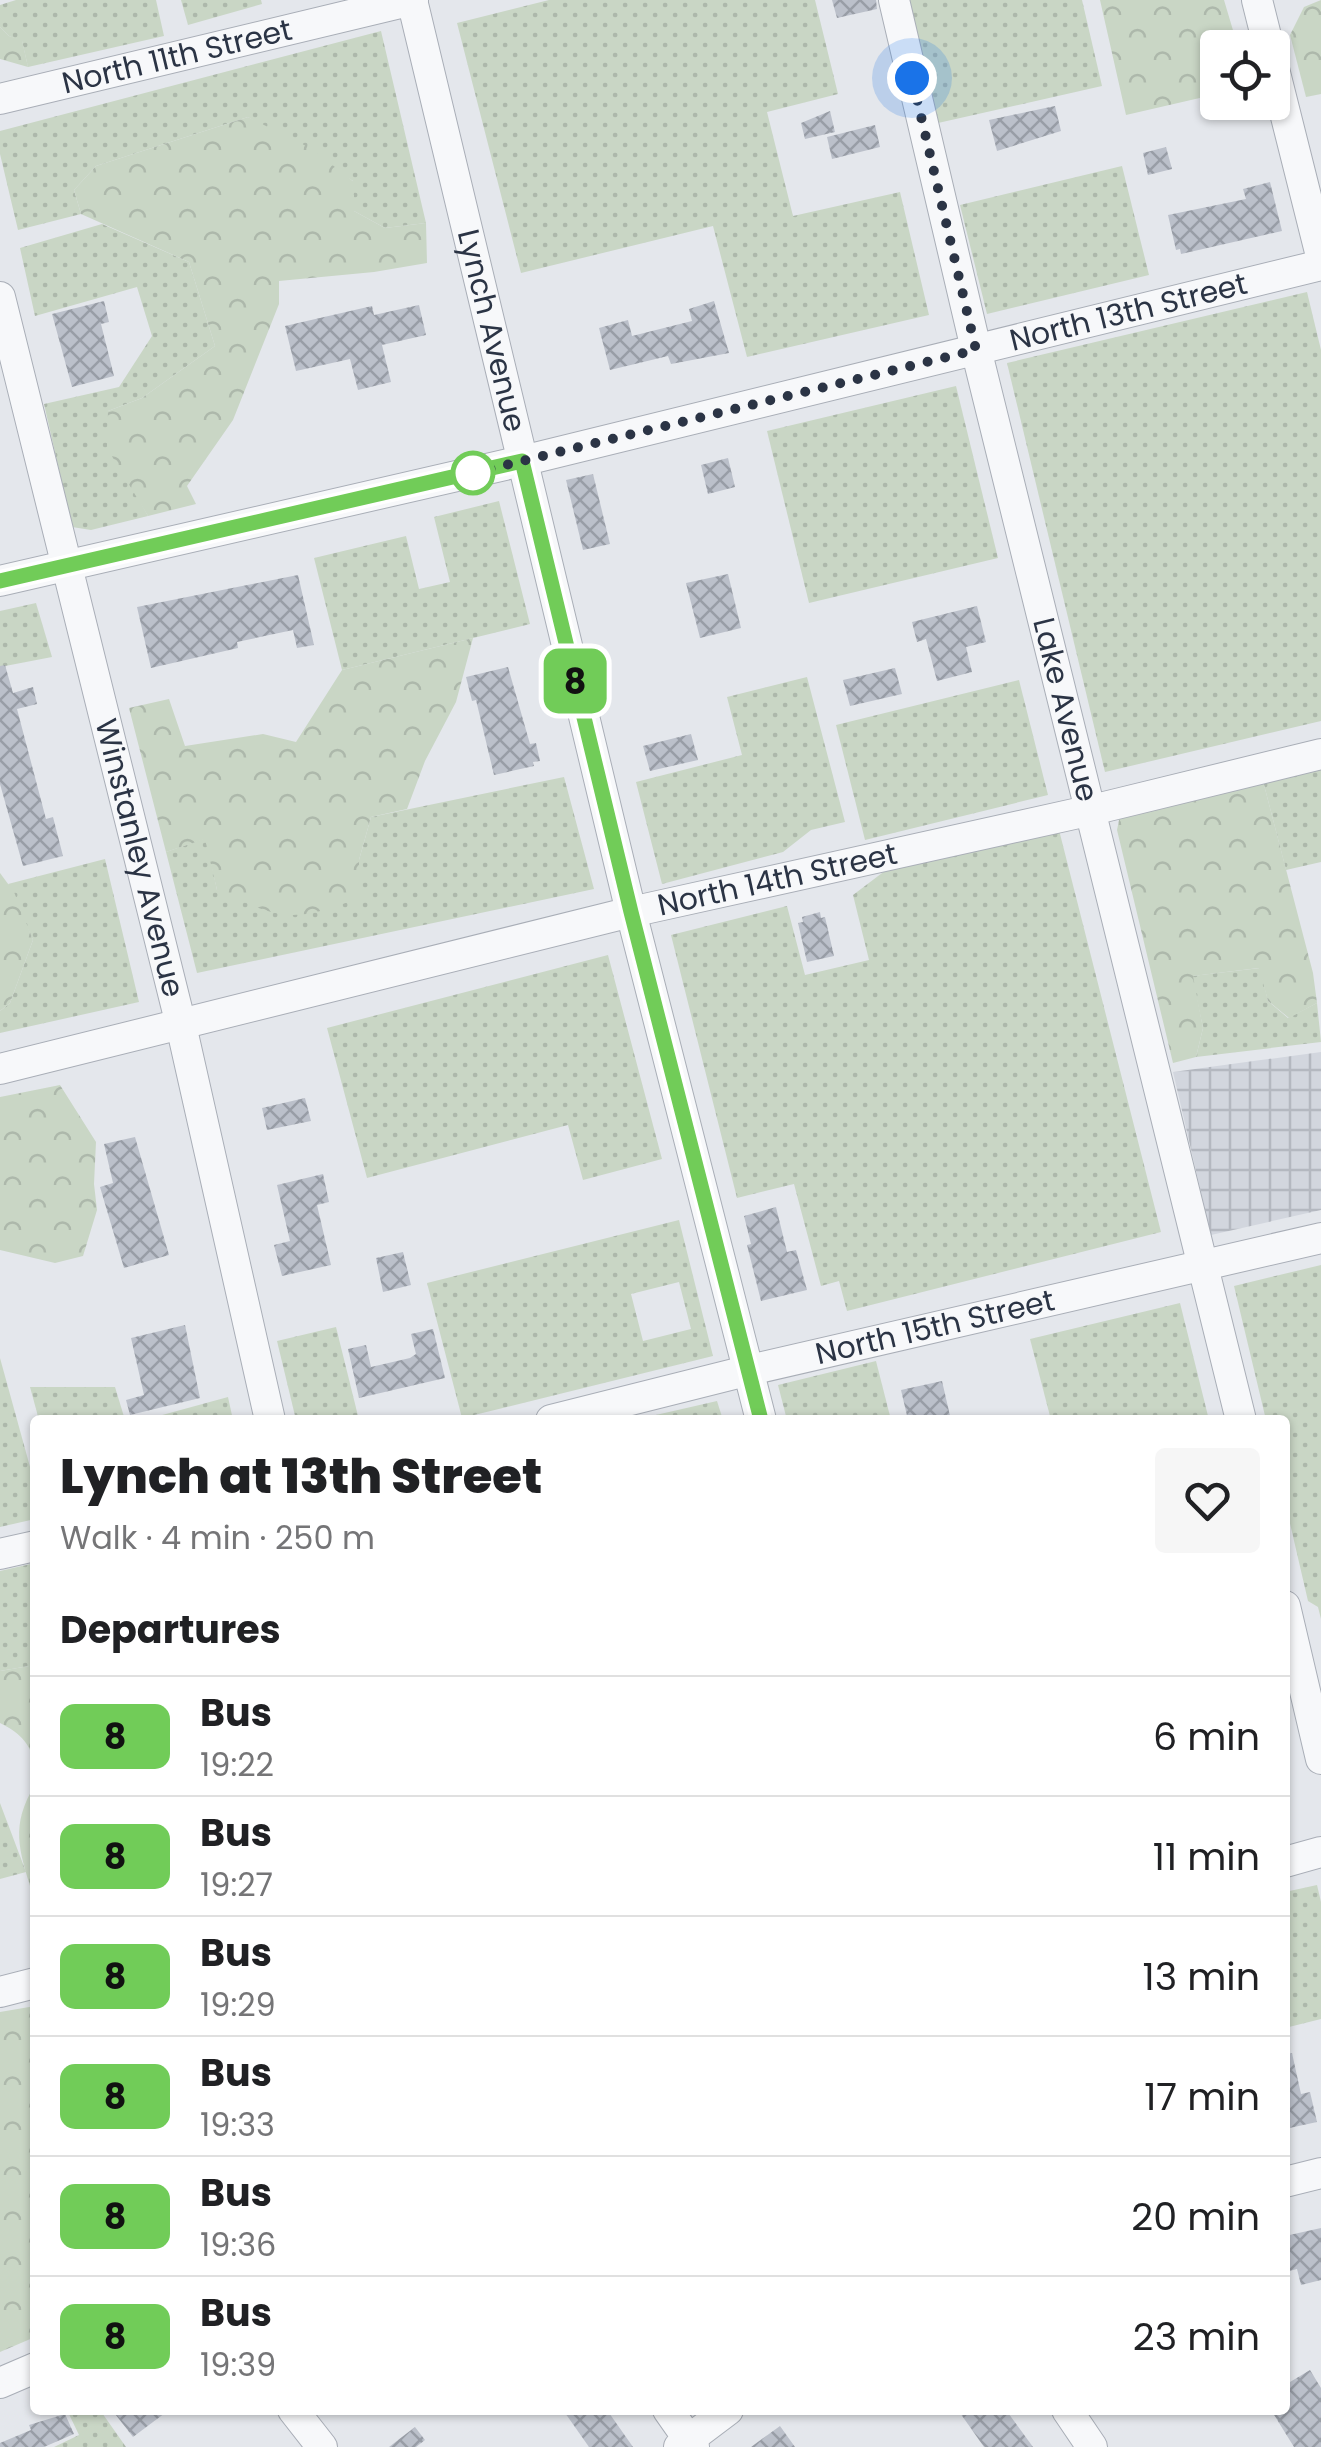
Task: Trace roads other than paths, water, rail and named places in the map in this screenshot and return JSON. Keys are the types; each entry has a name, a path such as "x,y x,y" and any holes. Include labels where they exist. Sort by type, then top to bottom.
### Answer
{"street":[{"name":"North 11th Street","path":"0,99 412,0"},
{"name":"Lynch Avenue","path":"412,0 631,912 760,1415"},
{"name":"Lake Avenue","path":"894,0 976,350 1241,1415"},
{"path":"1257,0 1264,30"},
{"path":"1287,120 1321,256"},
{"name":"North 13th Street","path":"0,581 522,461 1321,265"},
{"name":"Winstanley Avenue","path":"0,296 182,1025 269,1415"},
{"name":"North 14th Street","path":"0,1069 631,912 1092,810 1321,754"},
{"name":"North 15th Street","path":"571,1415 1321,1238"},
{"path":"0,1554 30,1547"},
{"path":"1290,1627 1321,1759"},
{"path":"1290,1861 1321,1852"},
{"path":"0,1992 30,1984"},
{"path":"1290,2181 1321,2174"},
{"path":"0,2383 30,2370"},
{"path":"297,2415 322,2447"},
{"path":"671,2415 687,2444 722,2415"},
{"path":"1070,2415 1092,2447"}]}
